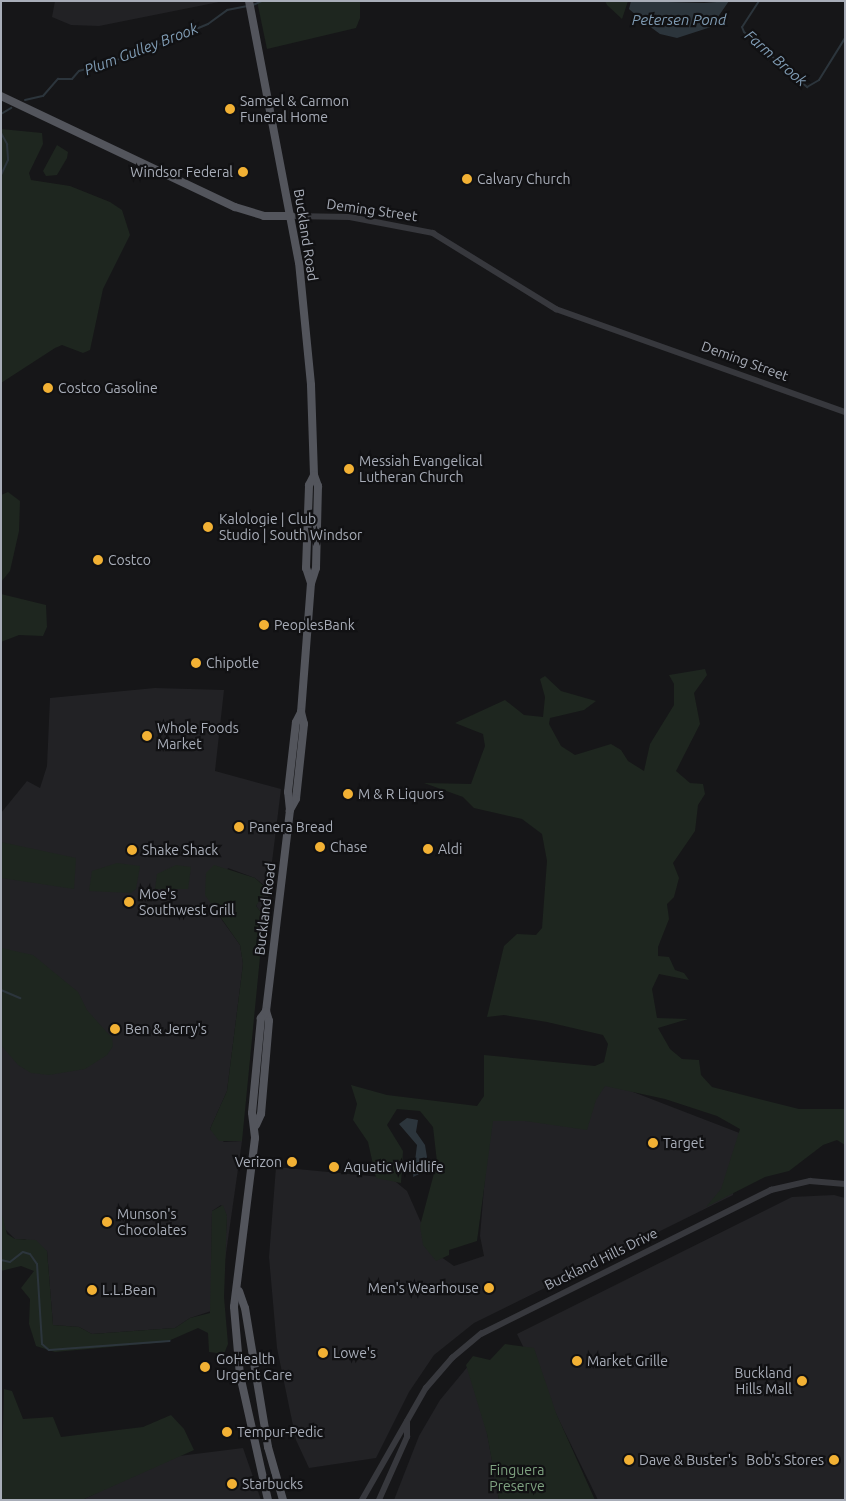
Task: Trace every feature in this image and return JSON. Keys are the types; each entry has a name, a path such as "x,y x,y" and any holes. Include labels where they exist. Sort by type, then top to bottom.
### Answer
{"main road":[{"name":"Buckland Road","path":"249,2 291,216 310,364 314,475 309,485 306,568 310,583 301,712 296,722 288,792 290,810 266,1011 259,1029 252,1113 256,1125 239,1291 234,1307 246,1409 268,1500"},
{"name":"Deming Street","path":"1,96 240,209 264,216 291,216"},
{"name":"Buckland Road","path":"239,1291 245,1308 258,1396 283,1500"},
{"path":"244,1396 258,1396"}],"street":[{"name":"Deming Street","path":"291,216 350,217 433,233 556,309 845,412"},
{"name":"Buckland Hills Drive","path":"362,1500 398,1432 407,1422 423,1394 446,1364 498,1324 771,1190 810,1181 845,1184"},
{"name":"Buckland Hills Drive","path":"378,1500 400,1454 407,1422"}],"shaded area":[{"path":"55,1 224,1 99,26 71,25 52,17"},
{"path":"155,688 224,690 215,771 281,789 264,927 264,916 256,906 266,887 255,878 228,868 212,906 240,945 243,964 227,1091 210,1129 224,1142 242,1141 224,1267 227,1216 221,1205 212,1211 211,1311 190,1318 175,1328 92,1334 79,1327 53,1325 47,1251 25,1239 15,1239 2,1226 1,813 27,781 40,788 47,766 50,698"},
{"path":"602,1080 742,1134 733,1195 474,1323 434,1355 409,1392 376,1458 309,1468 296,1440 277,1348 269,1257 276,1167 391,1178 407,1191 434,1252 454,1266 484,1256 480,1236 490,1116"},
{"path":"834,1195 845,1198 845,1500 598,1500 517,1334 792,1197"},
{"path":"474,1359 499,1500 394,1500 419,1436 440,1400"},
{"path":"243,1448 261,1500 82,1500 171,1457"}],"green space":[{"path":"257,1 360,1 360,18 356,28 267,49"},
{"path":"605,1 628,1 622,19 607,5"},
{"path":"1,129 42,133 43,144 29,173 31,180 70,186 110,202 122,210 130,235 103,289 90,350 83,353 62,345 1,383"},
{"path":"57,145 68,152 67,158 57,175 46,176 43,171"},
{"path":"8,492 20,501 19,531 10,571 1,582 1,495"},
{"path":"1,594 46,605 47,627 43,636 19,635 1,642"},
{"path":"705,669 707,675 694,693 700,724 676,771 690,783 703,784 705,794 698,805 695,831 673,863 679,878 674,897 667,904 669,919 658,947 658,956 669,957 675,970 684,973 689,980 659,974 652,989 657,1018 688,1019 658,1028 670,1049 682,1059 699,1060 701,1075 712,1087 799,1109 845,1109 845,1145 837,1140 823,1145 789,1171 765,1177 706,1207 721,1189 740,1129 717,1116 665,1099 605,1086 596,1100 587,1130 525,1121 493,1121 477,1241 449,1250 449,1255 436,1261 423,1245 420,1226 437,1162 433,1127 420,1111 397,1109 387,1125 403,1151 401,1183 376,1178 368,1142 353,1120 357,1104 351,1085 387,1095 477,1106 484,1096 484,1055 595,1066 604,1062 608,1044 603,1035 547,1022 504,1015 487,1017 504,946 517,934 536,935 542,928 547,861 542,834 522,819 474,808 463,797 424,783 471,784 485,746 483,734 455,723 505,700 524,715 543,717 545,697 540,679 545,676 561,691 596,701 584,710 550,718 549,724 561,746 575,755 611,744 621,750 628,761 644,771 650,744 674,705 674,684 669,675"},
{"path":"1,842 76,858 74,889 1,878"},
{"path":"117,863 140,866 136,889 131,893 89,891 92,871"},
{"path":"176,865 191,867 188,889 155,889 157,874"},
{"path":"214,865 255,878 267,889 256,906 264,916 242,1141 219,1141 210,1129 227,1091 243,964 240,945 205,895 206,873"},
{"path":"1,948 33,955 78,992 87,1010 112,1038 113,1046 107,1055 85,1069 49,1075 31,1073 18,1065 1,1045"},
{"path":"223,1205 227,1216 224,1297 228,1344 224,1354 209,1352 208,1333 198,1328 166,1342 55,1352 36,1346 29,1324 30,1299 21,1288 34,1271 21,1266 1,1271 1,1211 7,1234 15,1239 36,1240 47,1251 53,1325 79,1327 92,1334 175,1328 190,1318 210,1313 212,1211"},
{"name":"Finguera Preserve","path":"505,1344 534,1348 556,1413 595,1500 499,1500 487,1434 466,1365 473,1356 490,1360"},
{"path":"4,1389 12,1391 23,1419 53,1417 61,1437 143,1427 171,1415 184,1429 194,1450 82,1500 1,1500"}],"water":[{"name":"Petersen Pond","path":"631,1 704,3 729,1 711,27 677,38 660,34 645,23 629,9"},
{"path":"407,1118 418,1120 416,1132 425,1145 428,1163 423,1172 413,1177 417,1145 399,1124"}],"waterway":[{"name":"Plum Gulley Brook","path":"253,5 262,1"},
{"name":"Farm Brook","path":"759,1 742,27 744,32 807,87 819,80 845,38"},
{"name":"Plum Gulley Brook","path":"25,100 43,96 58,79 72,79 79,71 136,54 208,24 227,10 248,6"},
{"name":"Plum Gulley Brook","path":"1,114 11,108"},
{"name":"Plum Gulley Brook","path":"1,133 7,144 8,160 1,175"},
{"path":"1,990 20,998"},
{"path":"1,1260 10,1262 23,1252 30,1254 37,1264 42,1344 49,1350 170,1341"}],"place":[{"name":"Samsel & Carmon Funeral Home","path":"230,109"},
{"name":"Windsor Federal","path":"243,172"},
{"name":"Calvary Church","path":"467,179"},
{"name":"Costco Gasoline","path":"48,388"},
{"name":"Messiah Evangelical Lutheran Church","path":"349,469"},
{"name":"Kalologie | Club Studio | South Windsor","path":"208,527"},
{"name":"Costco","path":"98,560"},
{"name":"PeoplesBank","path":"264,625"},
{"name":"Chipotle","path":"196,663"},
{"name":"Whole Foods Market","path":"147,736"},
{"name":"M & R Liquors","path":"348,794"},
{"name":"Panera Bread","path":"239,827"},
{"name":"Chase","path":"320,847"},
{"name":"Aldi","path":"428,849"},
{"name":"Shake Shack","path":"132,850"},
{"name":"Moe's Southwest Grill","path":"129,902"},
{"name":"Ben & Jerry's","path":"115,1029"},
{"name":"Target","path":"653,1143"},
{"name":"Verizon","path":"292,1162"},
{"name":"Aquatic Wildlife","path":"334,1167"},
{"name":"Munson's Chocolates","path":"107,1222"},
{"name":"Men's Wearhouse","path":"489,1288"},
{"name":"L.L.Bean","path":"92,1290"},
{"name":"Lowe's","path":"323,1353"},
{"name":"Market Grille","path":"577,1361"},
{"name":"GoHealth Urgent Care","path":"205,1367"},
{"name":"Buckland Hills Mall","path":"802,1381"},
{"name":"Tempur-Pedic","path":"227,1432"},
{"name":"Dave & Buster's","path":"629,1460"},
{"name":"Bob's Stores","path":"834,1460"},
{"name":"Starbucks","path":"232,1484"}]}
